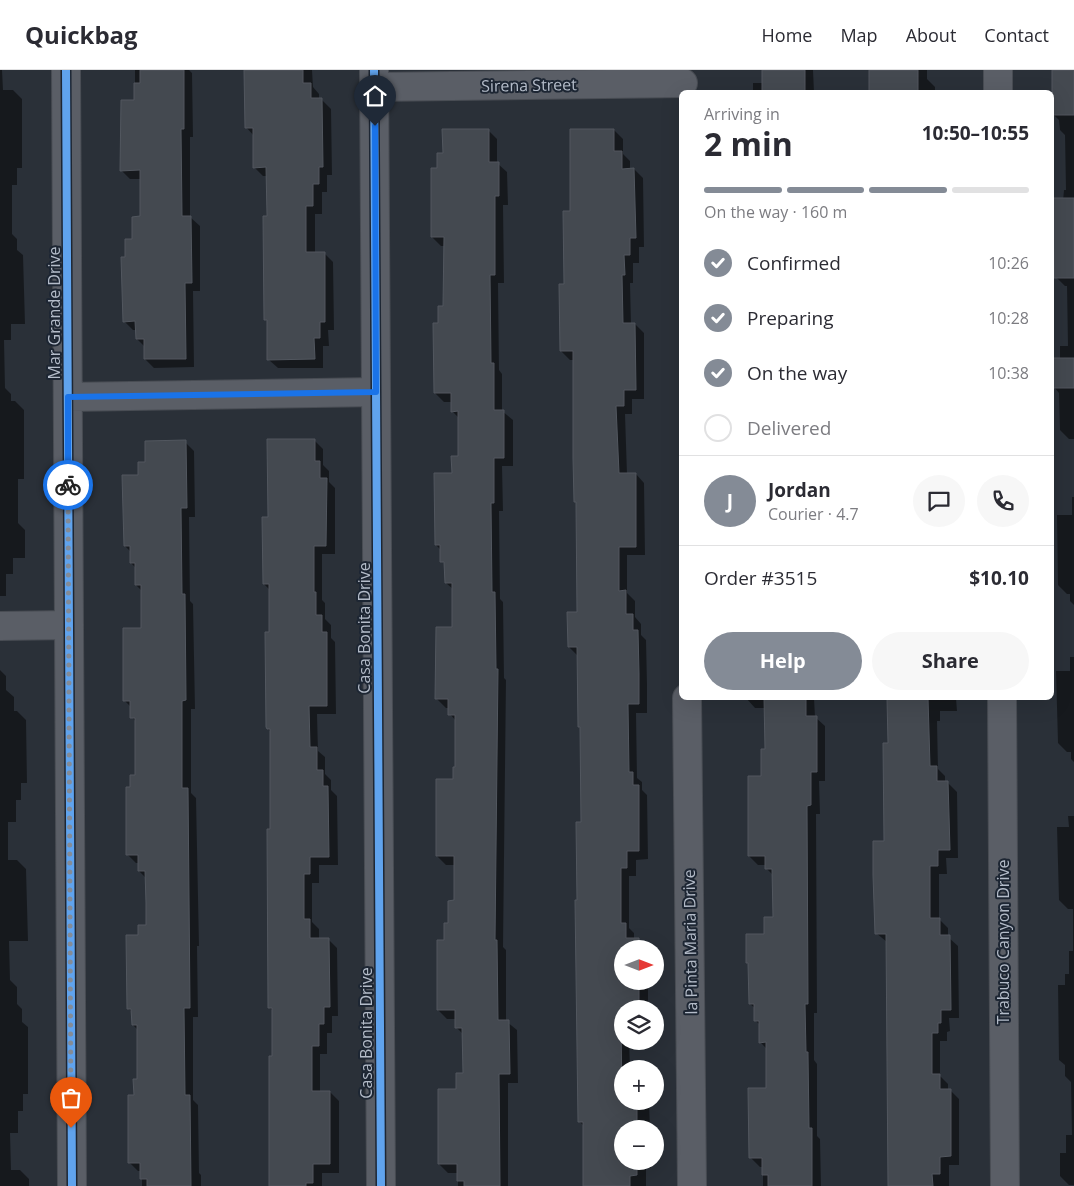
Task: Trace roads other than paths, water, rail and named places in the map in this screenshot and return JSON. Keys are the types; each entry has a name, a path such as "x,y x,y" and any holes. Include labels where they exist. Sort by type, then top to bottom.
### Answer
{"street":[{"name":"Mar Grande Drive","path":"66,70 72,1186"},
{"path":"998,70 998,90"},
{"name":"Sirena Street","path":"374,79 683,82"},
{"name":"Casa Bonita Drive","path":"374,79 380,1186"},
{"path":"68,397 376,392"},
{"path":"0,626 69,625"},
{"name":"la Pinta Maria Drive","path":"687,700 692,1186"},
{"name":"Trabuco Canyon Drive","path":"1002,700 1005,1186"}]}
